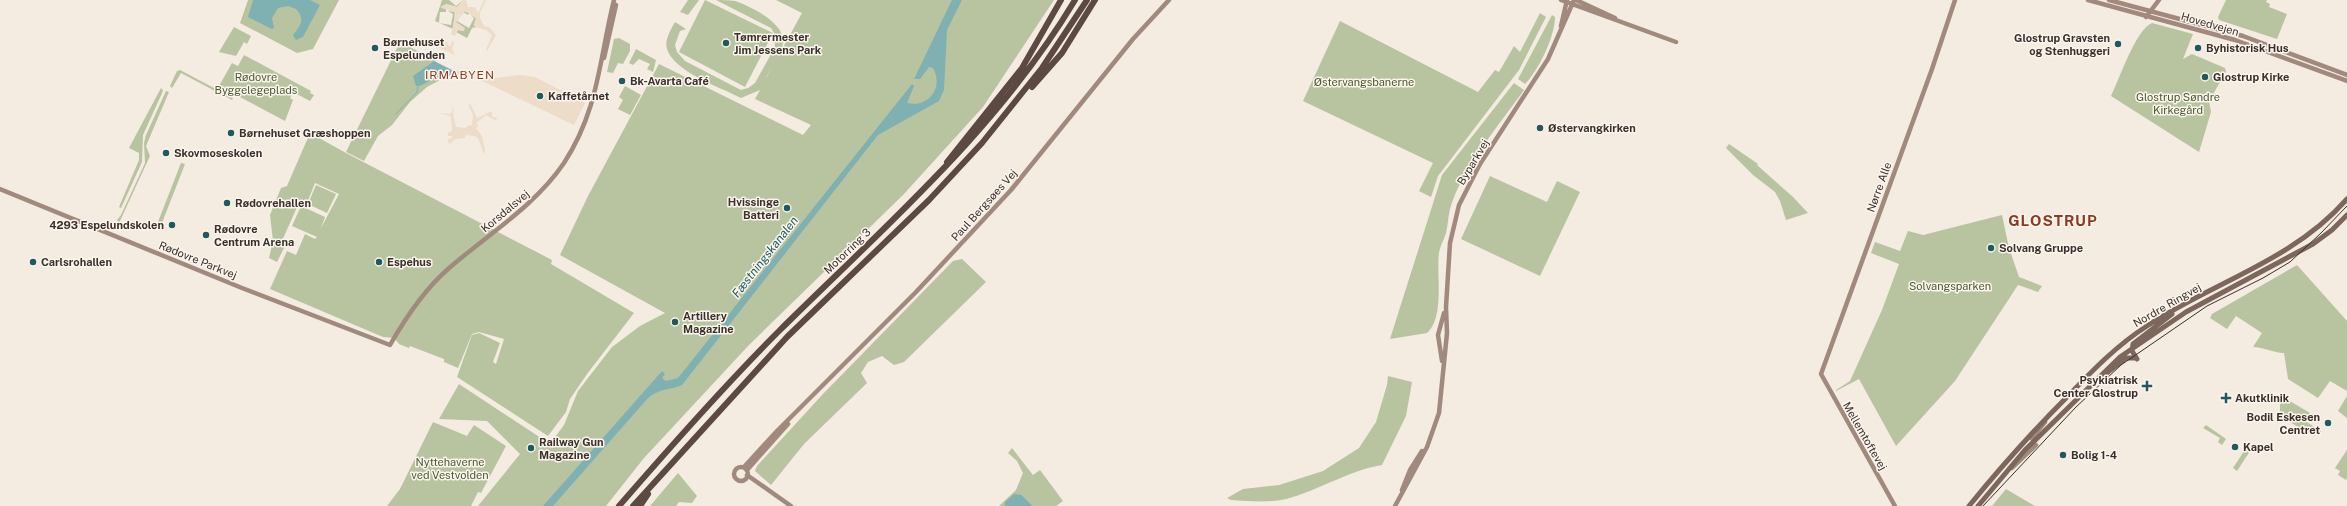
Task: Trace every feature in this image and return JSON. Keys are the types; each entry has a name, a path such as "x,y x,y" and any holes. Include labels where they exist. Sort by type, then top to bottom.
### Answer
{"highway":[{"path":"940,173 953,153 1022,68 1061,0"},
{"name":"Motorring 3","path":"619,506 693,421 768,343 940,173 975,136 1015,88 1075,0"},
{"name":"Motorring 3","path":"633,506 787,337 929,200 982,144 1023,94 1060,43 1087,0"},
{"path":"1023,94 1040,80 1062,53 1095,0"},
{"path":"640,506 659,477"}],"main road":[{"name":"Nordre Ringvej","path":"1969,506 2052,412 2121,345 2150,324 2290,249 2320,227 2347,199"},
{"name":"Nordre Ringvej","path":"1978,506 2004,475 2109,366 2186,312 2312,244 2332,230 2347,216"},
{"path":"2087,388 2128,357 2137,359 2132,349 2137,339 2181,307"}],"street":[{"name":"Korsdalsvej","path":"390,345 416,305 436,281 526,206 553,177 581,132 596,92 600,71 608,46 616,0"},
{"name":"Paul Bergsøes Vej","path":"791,506 759,485 746,473 799,410 921,286 1011,190 1133,39 1169,0"},
{"name":"Nørre Alle","path":"1954,7 1955,0"},
{"name":"Nørre Alle","path":"1821,374 1954,7 1958,0"},
{"name":"Hovedvejen","path":"2088,0 2234,40 2346,80"},
{"name":"Hovedvejen","path":"2109,0 2244,36 2347,75"},
{"path":"2146,17 2159,0"},
{"path":"1565,1 1574,1 1676,42"},
{"name":"Byparkvej","path":"1557,41 1565,1"},
{"name":"Byparkvej","path":"1395,506 1429,442 1440,407 1442,368 1447,333 1446,307 1450,243 1459,205 1480,164 1530,89 1557,41 1574,1"},
{"name":"Rødovre Parkvej","path":"0,189 242,288 390,345"},
{"name":"Byparkvej","path":"1442,368 1438,335 1446,307"},
{"name":"Mellemtoftevej","path":"1821,374 1895,506"},
{"path":"2035,444 2032,438 2052,412"}],"green space":[{"path":"248,0 339,0 313,49 297,53 240,23"},
{"path":"442,0 449,0 456,6 463,0 457,7 446,4 442,8 446,9 446,12 440,12 439,23 435,21"},
{"path":"688,0 699,0 688,15 680,12"},
{"name":"Tømrermester Jim Jessens Park","path":"705,0 773,33 745,87 679,52"},
{"path":"716,0 735,1 741,3 757,11 773,22 782,35 783,42 781,52 802,13 776,0 1054,0 983,107 903,195 749,345 644,458 606,506 478,506 520,454 487,421 439,419 459,384 550,444 564,425 578,391 612,347 640,326 665,313 560,255 588,196 659,64 803,135 811,125 755,99 760,90 741,98 688,72 671,57 666,46 666,42 675,22 686,29 680,31 675,45 677,52 685,61 741,90 748,88 755,83 775,47 774,33 771,28"},
{"path":"2226,0 2267,0 2266,2 2270,4 2269,7 2287,14 2277,39 2219,20 2218,17"},
{"path":"448,11 455,12 453,29 440,23 451,25 453,14"},
{"path":"463,11 469,13 468,15 463,12 457,21 469,28 474,18 470,14 476,18 474,25 476,27 472,28 467,38 456,32 458,30 464,31 456,22"},
{"name":"Østervangsbanerne","path":"1540,13 1546,17 1519,70 1438,176 1431,197 1419,191 1433,163 1303,101 1340,21 1478,92 1495,70 1499,72 1514,46 1520,52"},
{"path":"1552,15 1555,17 1549,43 1541,62 1525,84 1518,79"},
{"name":"Glostrup Søndre Kirkegård","path":"2152,23 2193,34 2183,59 2192,54 2225,68 2226,72 2209,101 2211,112 2199,152 2111,96 2134,45 2146,27"},
{"path":"234,27 251,36 247,44 244,42 236,56 219,52"},
{"path":"619,38 630,44 630,51 623,64 618,63 613,73 607,72 614,39"},
{"path":"400,42 435,60 442,79 427,87 410,102 392,125 378,136 364,161 346,152"},
{"path":"636,49 656,60 653,72 647,69 650,64 639,59 633,65 629,63"},
{"name":"Rødovre Byggelegeplads","path":"244,55 311,91 310,93 314,95 310,101 293,92 290,98 293,100 285,121 219,86 232,63 238,66"},
{"path":"180,70 233,98 232,100 181,73 172,88 170,86 177,71"},
{"path":"1514,83 1524,90 1493,132 1472,164 1455,195 1450,209 1446,233 1439,253 1439,295 1436,317 1433,326 1427,333 1390,339 1442,175"},
{"path":"625,86 641,95 630,115 618,109 623,100 619,97"},
{"path":"161,88 163,91 143,135 142,162 121,208 119,207 139,160 139,153 129,148"},
{"path":"166,91 169,92 146,146 150,156 119,223 117,220 121,215 145,163 144,143 146,135"},
{"path":"310,133 552,260 551,264 634,313 587,374 570,399 566,412 548,436 457,377 472,335 479,333 500,343 493,362 496,364 504,339 479,332 472,334 458,368 444,362 444,359 410,346 409,348 399,344 394,338 383,337 270,289 287,251 296,255 305,234 315,239 317,237 292,226 301,206 325,217 321,228 339,194 315,183 307,203 298,205 281,243 285,246 277,262 269,258 273,241 270,215 281,188 287,186"},
{"path":"1729,144 1758,164 1757,165 1793,197 1808,213 1786,220 1780,201 1775,192 1753,175 1726,148"},
{"path":"181,163 185,164 160,228 156,227"},
{"path":"1490,176 1547,202 1557,181 1580,192 1540,276 1461,239"},
{"path":"316,185 336,194 327,213 308,204"},
{"name":"Solvangsparken","path":"2002,215 2009,248 2019,277 2042,286 2038,292 2018,285 1955,381 1896,446 1859,379 1836,391 1850,381 1882,310 1899,264 1871,253 1875,242 1900,251 1908,231 1923,235"},
{"path":"962,259 986,282 904,362 894,365 882,356 868,362 861,373 867,383 804,444 771,485 755,471 757,466 823,394 953,261"},
{"path":"2297,265 2347,321 2347,391 2330,381 2318,398 2288,379 2284,353 2253,347 2262,333 2236,316 2227,329 2210,318 2212,314"},
{"path":"1388,376 1412,382 1406,416 1382,465 1345,476 1310,491 1286,499 1258,501 1231,500 1227,498 1243,489 1279,485 1323,471 1359,448 1376,422 1387,385"},
{"path":"2347,396 2347,418 2338,411"},
{"path":"2283,397 2310,413 2305,421 2321,431 2320,434 2311,435 2282,417 2280,413 2280,399"},
{"name":"Nyttehaverne ved Vestvolden","path":"433,422 467,436 474,425 506,446 481,493 478,492 471,506 387,506 400,489"},
{"path":"2206,425 2226,439 2222,445 2218,442 2220,438 2203,428"},
{"path":"2250,442 2254,445 2237,471 2233,468"},
{"path":"1012,448 1033,475 1040,470 1063,501 1056,506 1033,506 1022,495 1005,506 999,506 1016,490 1023,473 1017,461 1008,453"},
{"path":"2347,450 2346,480 2338,475 2340,471 2335,468"},
{"path":"678,473 697,496 692,503 679,502 676,506 650,506"},
{"path":"2006,489 2035,506 1992,506"}],"shaded area":[{"path":"463,0 466,0 468,7 475,7 478,13 484,0 486,0 480,13 480,18 484,26 489,27 496,35 487,51 486,50 492,35 486,30 475,27 476,17 465,11 459,15 456,22 465,28 464,31 458,30 455,36 451,34 456,13 440,7 446,4 457,7"},
{"path":"444,38 450,47 452,41 454,42 452,49 455,55 436,46"},
{"path":"453,69 471,76 487,79 520,75 535,77 585,103 574,125 476,78 461,75 450,76"},
{"path":"468,104 471,105 477,118 492,111 492,117 498,118 495,120 486,115 476,123 478,126 476,128 482,136 485,150 484,154 478,138 475,136 466,135 465,138 455,139 450,144 447,140 452,138 452,136 448,136 448,133 452,131 451,116 438,113 451,114 454,106 453,114 456,127 466,128 467,126 472,125 473,115"}],"water":[{"path":"253,0 310,0 320,5 303,37 296,40 293,35 300,25 301,16 296,9 288,6 278,8 272,18 274,28 272,29 248,17"},
{"path":"952,0 962,0 947,30 944,90 939,101 878,135 682,385 660,391 648,398 553,506 543,506 662,371 665,374 662,378 666,381 678,378 912,84 914,86 907,103 915,104 928,99 935,89 937,82 933,68 929,67 920,79 914,79"},
{"path":"434,61 452,70 450,76 442,78 442,75 422,85 416,86 413,76"},
{"path":"1014,494 1022,495 1033,506 1005,506 1005,502"}],"waterway":[{"path":"396,114 417,92 418,87"}],"tram line":[{"path":"1983,506 2076,407 2121,365 2207,306 2263,278 2290,262 2347,206"}],"place":[{"name":"Tømrermester Jim Jessens Park","path":"726,43"},
{"name":"Glostrup Gravsten og Stenhuggeri","path":"2118,44"},
{"name":"Børnehuset Espelunden","path":"375,48"},
{"name":"Byhistorisk Hus","path":"2198,48"},
{"name":"Glostrup Kirke","path":"2205,77"},
{"name":"Bk-Avarta Café","path":"622,81"},
{"name":"Kaffetårnet","path":"540,96"},
{"name":"Østervangkirken","path":"1540,128"},
{"name":"Børnehuset Græshoppen","path":"231,133"},
{"name":"Skovmoseskolen","path":"166,153"},
{"name":"Rødovrehallen","path":"227,203"},
{"name":"Hvissinge Batteri","path":"787,208"},
{"name":"4293 Espelundskolen","path":"172,225"},
{"name":"Rødovre Centrum Arena","path":"206,235"},
{"name":"Solvang Gruppe","path":"1991,248"},
{"name":"Carlsrohallen","path":"33,262"},
{"name":"Espehus","path":"379,262"},
{"name":"Artillery Magazine","path":"675,322"},
{"name":"Psykiatrisk Center Glostrup","path":"2147,386"},
{"name":"Akutklinik","path":"2226,398"},
{"name":"Bodil Eskesen Centret","path":"2328,423"},
{"name":"Kapel","path":"2235,447"},
{"name":"Railway Gun Magazine","path":"531,448"},
{"name":"Bolig 1-4","path":"2063,455"}],"district":[{"name":"IRMABYEN","path":"460,75"},
{"name":"GLOSTRUP","path":"2053,221"}],"water label":[{"name":"Fæstningskanalen","path":"765,257"}]}
